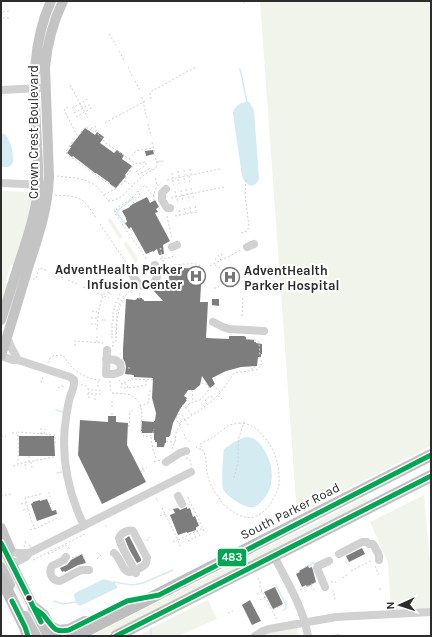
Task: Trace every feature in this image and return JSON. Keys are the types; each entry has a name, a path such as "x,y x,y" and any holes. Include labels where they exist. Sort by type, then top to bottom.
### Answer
{"highway":[{"name":"South Parker Road","path":"76,636 431,455"},
{"path":"116,636 431,476"},
{"path":"1,578 25,626 28,636"},
{"path":"34,608 43,615 51,627 58,631 67,631 127,602 159,594"},
{"path":"133,636 164,619 169,610"}],"main road":[{"name":"Crown Crest Boulevard","path":"44,185 34,88 37,45 43,22 51,1"},
{"name":"Crown Crest Boulevard","path":"1,356 25,277 37,197 44,185 45,67 48,45 54,21 63,1"},
{"name":"Crown Crest Boulevard","path":"1,320 25,277"},
{"path":"1,528 13,556 12,564"},
{"path":"1,543 48,636"},
{"path":"1,567 36,636"}],"street":[{"path":"1,90 45,87"},
{"path":"1,183 44,185"},
{"path":"166,189 162,193 162,200 169,212"},
{"path":"133,276 141,286 151,285 157,277 154,262"},
{"path":"213,322 229,329 264,331"},
{"path":"7,336 18,360"},
{"path":"105,346 106,378 118,373 121,368 121,364 114,360 106,360"},
{"path":"1,356 70,377 74,380 65,420 64,454 66,474 84,530"},
{"path":"162,461 180,453 184,455"},
{"path":"12,564 29,554 84,530 190,470"},
{"path":"114,553 118,556 126,571 136,572 146,564 147,559 134,532 130,530 121,534 119,538 136,572"},
{"path":"339,554 362,542 367,542 369,544 373,544 378,555 376,562"},
{"path":"11,551 29,554"},
{"path":"69,554 64,560 54,564 50,568 50,573 54,580 57,581 63,579 86,568"},
{"path":"274,556 294,596 305,622 308,636"},
{"path":"329,561 319,566 330,585"},
{"path":"255,636 269,629 339,617 431,612"}],"path":[{"path":"3,12 11,11"},
{"path":"3,18 11,18"},
{"path":"109,34 116,46"},
{"path":"119,51 125,62"},
{"path":"128,67 132,76"},
{"path":"150,98 150,93 152,91 196,67"},
{"path":"135,81 140,90"},
{"path":"70,85 88,118"},
{"path":"142,97 147,118"},
{"path":"72,108 88,98"},
{"path":"104,123 144,101"},
{"path":"74,113 91,104"},
{"path":"68,107 64,110 78,137"},
{"path":"76,116 93,108"},
{"path":"91,124 92,130"},
{"path":"148,124 151,136"},
{"path":"92,127 99,126"},
{"path":"116,189 66,154 75,138 76,139 78,137 85,127 95,131 107,144 135,163 146,163 146,165 137,171 137,174 151,168 153,171"},
{"path":"95,131 96,127"},
{"path":"56,174 58,177 86,180 97,187 109,202 114,201 127,192 144,175 156,168 157,166 152,142"},
{"path":"129,159 136,151 153,147"},
{"path":"104,195 116,189 125,180 135,163"},
{"path":"190,169 190,182"},
{"path":"167,180 220,169"},
{"path":"184,170 185,183"},
{"path":"178,171 179,184"},
{"path":"172,173 174,185"},
{"path":"155,178 158,186"},
{"path":"241,233 247,231 249,227 245,194 246,178"},
{"path":"125,180 132,187"},
{"path":"154,195 152,195 145,185 131,199 115,211 116,215 146,261 154,262 173,256 169,212"},
{"path":"171,198 224,187"},
{"path":"191,188 194,200"},
{"path":"186,189 188,201"},
{"path":"181,190 183,202"},
{"path":"133,204 139,196 138,191"},
{"path":"175,191 178,203"},
{"path":"55,195 80,198 96,218"},
{"path":"175,216 197,212 195,206"},
{"path":"190,207 191,213"},
{"path":"184,208 186,214"},
{"path":"179,210 180,215"},
{"path":"100,224 129,267"},
{"path":"169,273 166,273 160,248 172,247"},
{"path":"210,266 247,247"},
{"path":"221,254 223,258"},
{"path":"218,255 221,261"},
{"path":"214,258 217,263"},
{"path":"162,270 164,266 171,265 195,264 203,266"},
{"path":"214,264 216,267 226,272"},
{"path":"122,272 129,267 132,267"},
{"path":"25,277 36,279 39,268 48,271"},
{"path":"54,274 62,278"},
{"path":"97,330 98,312 103,296 107,287 117,276"},
{"path":"214,288 217,288 228,279"},
{"path":"68,280 77,284"},
{"path":"75,346 75,341 113,346 113,341 116,341 117,334 118,310 128,292 134,289 132,285"},
{"path":"83,287 91,290"},
{"path":"140,299 139,291 143,292"},
{"path":"97,293 109,298"},
{"path":"119,294 124,298"},
{"path":"242,316 243,297"},
{"path":"117,298 122,301"},
{"path":"115,302 120,304"},
{"path":"114,306 119,307"},
{"path":"113,309 118,310"},
{"path":"92,311 98,312"},
{"path":"112,313 118,314"},
{"path":"112,317 117,317"},
{"path":"91,318 97,318"},
{"path":"112,320 117,320"},
{"path":"91,324 97,324"},
{"path":"111,324 117,324"},
{"path":"111,327 117,327"},
{"path":"111,331 117,331"},
{"path":"111,334 117,334"},
{"path":"97,336 97,343"},
{"path":"111,337 116,338"},
{"path":"171,451 182,421 192,416 218,396 234,373 259,369 262,365 259,342 246,339"},
{"path":"47,364 50,363 49,359 53,356 62,355 70,365 85,376 98,380 106,378 111,392 131,395 140,407 141,433 145,437 151,436"},
{"path":"252,370 252,368 256,366"},
{"path":"41,383 44,374"},
{"path":"128,376 131,379"},
{"path":"123,384 131,379 155,380"},
{"path":"87,394 100,394 100,390 98,390 98,380"},
{"path":"119,380 123,384 127,385 128,388"},
{"path":"123,384 121,387 122,388 136,387 146,385 146,380"},
{"path":"186,408 189,404 200,400 208,391 209,386 200,383"},
{"path":"79,387 82,385 88,387 89,399"},
{"path":"58,388 62,386 69,388"},
{"path":"213,386 221,392"},
{"path":"89,390 98,390"},
{"path":"140,407 148,403 149,393 152,390"},
{"path":"192,390 193,402"},
{"path":"95,400 96,394"},
{"path":"204,395 207,398"},
{"path":"207,398 211,396 215,398"},
{"path":"218,396 222,399"},
{"path":"207,398 205,401 207,405"},
{"path":"112,401 112,407"},
{"path":"182,405 192,416"},
{"path":"128,426 130,412 133,410"},
{"path":"181,428 180,424 176,420 179,414 181,414 188,425"},
{"path":"234,478 238,462 238,440 245,419"},
{"path":"236,423 243,423 252,426 260,432 273,450 278,468 279,486 278,491 266,509 253,517 244,518 223,503 208,479 205,455 200,444 212,438 228,426 236,423"},
{"path":"41,428 41,434"},
{"path":"44,429 45,435"},
{"path":"154,429 151,436 152,447 162,461 154,462"},
{"path":"12,433 18,432 55,435 56,447"},
{"path":"18,433 18,464"},
{"path":"184,434 186,439 190,442"},
{"path":"1,436 6,437"},
{"path":"166,441 175,442"},
{"path":"196,447 198,449 203,449"},
{"path":"184,455 190,460 190,470"},
{"path":"29,456 32,468"},
{"path":"13,466 19,466 18,464 54,457"},
{"path":"24,463 26,469"},
{"path":"142,472 142,470 148,467"},
{"path":"49,492 50,497"},
{"path":"1,496 11,494"},
{"path":"35,528 26,503 26,498 41,494"},
{"path":"187,496 205,534"},
{"path":"156,498 158,502"},
{"path":"49,504 54,502"},
{"path":"21,504 26,503"},
{"path":"23,510 28,508"},
{"path":"162,508 180,546"},
{"path":"160,516 165,514"},
{"path":"30,530 59,517"},
{"path":"200,523 204,521"},
{"path":"105,525 108,528"},
{"path":"173,542 203,528"},
{"path":"48,552 84,530"},
{"path":"197,531 200,536"},
{"path":"185,537 188,542 196,537 194,533"},
{"path":"190,535 192,539"},
{"path":"147,541 150,537"},
{"path":"26,540 29,554 48,552 49,554 66,545 69,554"},
{"path":"77,556 82,554 87,564 86,568"},
{"path":"96,559 101,556"},
{"path":"351,571 372,560 376,562 379,575"},
{"path":"342,578 347,575"},
{"path":"258,578 260,587 278,622"},
{"path":"300,590 318,581"},
{"path":"311,585 314,590"},
{"path":"330,585 330,590 334,592 335,600"},
{"path":"257,594 263,591"},
{"path":"260,600 266,597"},
{"path":"272,610 283,605"},
{"path":"228,613 233,611"},
{"path":"329,636 340,634 342,636"}],"shaded area":[{"path":"260,1 431,1 431,446 297,515"},
{"path":"1,191 29,192 33,194 32,204 14,266 11,265 5,283 9,284 1,308"},
{"path":"109,218 122,238 119,238 108,221"},
{"path":"125,242 127,242 138,259 137,262 135,262 124,245"},
{"path":"424,495 431,573 431,609 391,611 388,562 370,522"},
{"path":"366,497 368,502 104,636 91,636"},
{"path":"1,550 42,631 42,636 40,636 1,560"},
{"path":"208,600 217,619 178,636 139,636 155,626"},
{"path":"297,628 299,636 261,636 268,633"}],"water":[{"path":"245,102 249,102 254,110 259,179 255,185 252,186 246,182 242,176 233,113 237,106"},
{"path":"1,133 5,134 11,144 13,162 10,166 6,167 1,167"},
{"path":"245,437 252,438 262,447 269,459 272,472 271,485 266,497 254,507 247,507 237,502 226,493 222,486 224,449"},
{"path":"104,579 114,582 117,588 80,606 77,604 74,596 75,593"}],"building":[{"path":"85,128 95,135 97,132 104,137 100,143 114,153 117,150 124,155 122,159 132,166 116,188 67,153"},
{"path":"153,150 154,154 146,156 145,151"},
{"path":"147,197 150,203 155,200 159,207 156,209 158,212 155,213 170,241 163,245 164,254 159,255 157,249 146,254 131,227 129,229 125,223 127,222 126,218 122,211"},
{"name":"AdventHealth Parker Hospital","path":"164,267 202,269 200,302 208,302 206,338 229,339 229,336 244,336 246,339 254,340 256,343 262,344 262,354 261,357 258,357 257,366 241,367 226,371 212,378 215,384 210,388 202,376 200,385 194,390 188,390 184,396 187,400 180,409 173,423 170,436 166,437 164,447 157,447 157,442 154,440 154,433 142,433 141,431 142,421 155,421 156,413 152,398 153,378 134,377 134,375 125,374 126,367 123,359 123,349 126,299 135,300 137,298 142,298 144,301 163,301 153,290 161,283 168,291 169,275 164,275"},
{"path":"212,299 219,299 219,306 212,305"},
{"path":"108,416 116,416 116,422 128,423 127,445 146,482 102,504 78,455 80,420 108,422"},
{"path":"19,436 54,436 55,456 19,456"},
{"path":"47,499 52,511 56,510 57,514 37,521 31,504 33,502"},
{"path":"187,507 187,509 190,508 193,517 195,516 199,526 196,527 196,530 178,535 170,515 175,513 173,509 178,508 180,510"},
{"path":"129,536 141,559 141,561 137,563 125,539"},
{"path":"362,548 365,554 349,562 346,556"},
{"path":"82,554 86,563 62,572 60,568 67,565 71,560"},
{"path":"308,566 309,568 312,567 316,582 307,587 306,585 302,587 296,574"},
{"path":"275,587 283,604 273,609 264,592"},
{"path":"250,600 261,621 252,625 242,605"}],"waterway":[{"path":"240,69 247,102"},
{"path":"157,162 163,161"},
{"path":"126,225 117,213 118,210 135,197"},
{"path":"56,410 63,412"},
{"path":"57,473 62,472"},
{"path":"305,567 313,563 315,565"},
{"path":"112,583 132,585 143,583 173,570"},
{"path":"276,585 286,605 284,610"},
{"path":"54,601 63,604 76,602"},
{"path":"151,628 151,636"}],"transit line":[{"name":"483","path":"34,608 43,614 57,630 69,630 127,601 159,595 431,455"},
{"name":"483","path":"116,636 431,476"},
{"name":"483","path":"1,543 41,622"},
{"name":"483","path":"12,601 28,636"}],"place":[{"name":"AdventHealth Parker Infusion Center","path":"196,276"},
{"name":"AdventHealth Parker Hospital","path":"230,277"}]}
